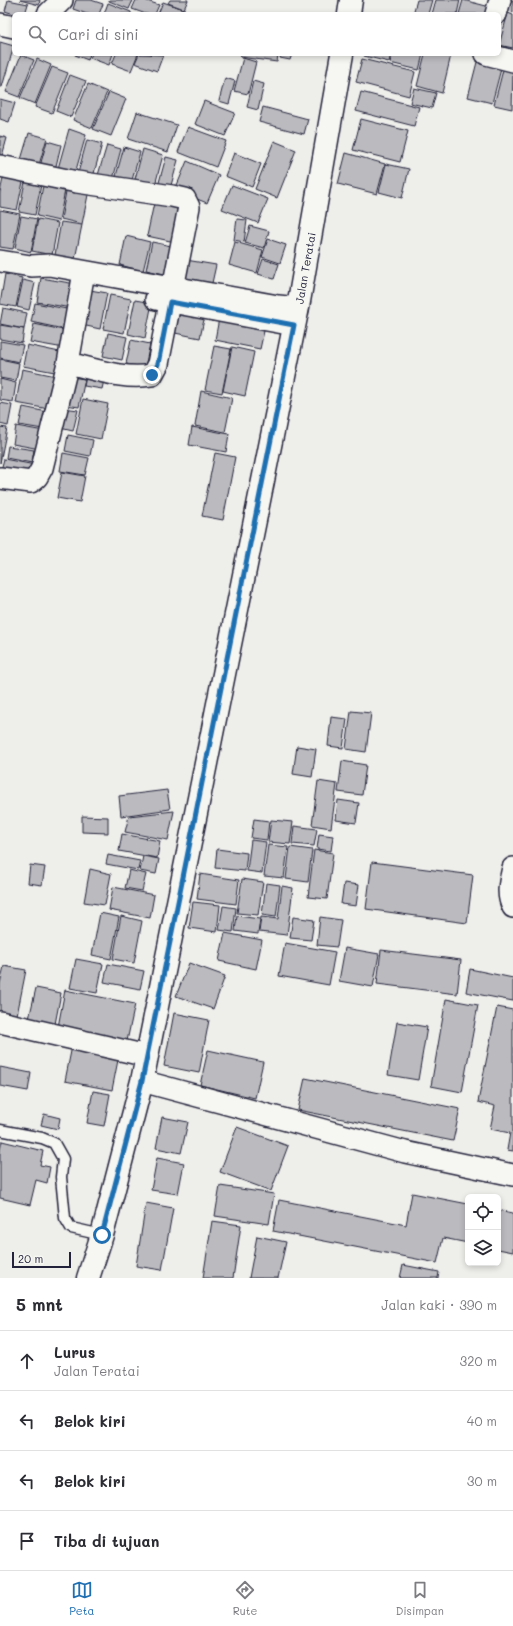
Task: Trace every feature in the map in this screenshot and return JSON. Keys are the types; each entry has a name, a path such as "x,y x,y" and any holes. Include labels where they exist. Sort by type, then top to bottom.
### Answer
{"street":[{"path":"50,12 62,0"},
{"path":"349,12 352,0"},
{"path":"497,12 500,0"},
{"path":"0,24 12,27"},
{"name":"Jalan Teratai","path":"88,1278 102,1235 142,1081 296,316 342,56"},
{"path":"494,56 513,61"},
{"path":"0,166 77,182 186,199 189,207 158,364 152,375 140,377 123,376 68,363"},
{"path":"0,261 31,266 49,265 83,278 296,316"},
{"path":"0,478 31,482 37,477 42,468 68,363 83,278"},
{"path":"513,868 509,889 509,900 513,907"},
{"path":"0,1022 147,1056"},
{"path":"142,1081 406,1152 513,1174"}],"lane":[{"path":"0,1130 42,1138 54,1143 63,1159 61,1177 65,1218 71,1228 102,1235"}],"building":[{"path":"8,0 28,4 26,12 12,12 12,13 5,11"},
{"path":"20,0 40,0 39,5"},
{"path":"76,0 91,0 103,4 100,12 81,12 73,9"},
{"path":"109,0 133,0 129,9"},
{"path":"136,0 144,0 159,5 156,12 140,12 132,9"},
{"path":"170,0 188,0 184,9 168,3"},
{"path":"417,0 432,0 429,12 414,12"},
{"path":"436,0 460,0 457,12 433,12"},
{"path":"463,0 490,7 489,12 460,12"},
{"path":"511,0 513,0 513,12 508,11"},
{"path":"163,2 183,9 182,12 159,12"},
{"path":"108,3 131,12 105,12"},
{"path":"508,13 513,15 513,48 501,45 501,38"},
{"path":"0,42 12,45 12,53 2,87 0,87"},
{"path":"21,56 34,60 19,97 6,92"},
{"path":"78,56 89,56 88,60"},
{"path":"91,56 112,56 109,65 90,58"},
{"path":"115,56 137,56 131,71 112,64"},
{"path":"138,56 163,56 157,71 135,63"},
{"path":"240,56 278,56 277,62"},
{"path":"280,56 291,56 290,60 280,58"},
{"path":"364,56 390,56 389,62"},
{"path":"392,56 422,56 419,70 390,63"},
{"path":"424,56 451,56 442,93 417,86"},
{"path":"243,58 256,62 248,94 234,91"},
{"path":"478,58 502,65 492,103 468,97"},
{"path":"37,59 51,65 35,104 20,98"},
{"path":"362,59 415,72 409,96 356,82"},
{"path":"504,66 513,68 512,109 494,105"},
{"path":"52,67 68,73 52,113 35,107"},
{"path":"70,75 86,81 71,117 56,111"},
{"path":"225,78 235,81 229,104 219,101"},
{"path":"253,81 264,84 258,110 247,107"},
{"path":"88,84 107,92 92,128 73,120"},
{"path":"414,88 436,93 432,108 410,103"},
{"path":"109,92 126,99 111,136 93,129"},
{"path":"361,92 419,107 414,126 356,111"},
{"path":"0,99 15,103 9,122 0,119"},
{"path":"204,101 235,113 225,136 195,124"},
{"path":"263,107 308,119 304,134 259,122"},
{"path":"137,112 177,125 168,152 128,139"},
{"path":"361,119 408,131 400,162 353,150"},
{"path":"188,127 226,141 216,167 178,152"},
{"path":"69,129 86,135 74,177 57,172"},
{"path":"29,133 47,138 38,168 20,163"},
{"path":"0,136 7,138 1,160 0,159"},
{"path":"87,140 102,144 93,177 78,173"},
{"path":"47,141 61,145 55,170 40,166"},
{"path":"274,141 296,150 277,198 255,189"},
{"path":"107,145 121,149 113,179 98,175"},
{"path":"124,147 140,152 132,180 116,176"},
{"path":"143,149 163,155 155,185 135,179"},
{"path":"234,153 261,164 252,187 225,176"},
{"path":"346,153 385,164 377,194 338,184"},
{"path":"166,157 178,160 170,189 158,186"},
{"path":"187,161 219,175 207,203 175,190"},
{"path":"386,164 409,169 402,198 379,192"},
{"path":"4,173 24,177 17,210 0,207 0,193"},
{"path":"26,177 42,180 35,215 19,212"},
{"path":"44,181 66,185 59,221 37,216"},
{"path":"232,185 268,199 258,223 222,209"},
{"path":"67,186 89,190 82,224 61,219"},
{"path":"154,203 182,209 175,242 147,236"},
{"path":"0,210 20,214 13,249 0,247"},
{"path":"21,216 37,219 31,252 15,248"},
{"path":"38,219 58,223 52,255 32,251"},
{"path":"237,219 247,220 244,242 234,240"},
{"path":"61,222 82,225 75,259 55,255"},
{"path":"250,226 269,231 264,248 245,243"},
{"path":"126,236 150,242 143,271 120,265"},
{"path":"268,239 286,245 280,263 262,257"},
{"path":"152,242 176,247 169,275 146,270"},
{"path":"235,242 263,250 257,273 229,265"},
{"path":"263,259 279,264 274,279 258,274"},
{"path":"186,260 216,265 212,283 183,278"},
{"path":"5,274 22,278 16,307 0,304"},
{"path":"41,278 76,284 71,308 37,302"},
{"path":"23,280 35,283 29,310 17,307"},
{"path":"90,290 107,293 100,329 82,325"},
{"path":"110,295 131,299 124,333 103,329"},
{"path":"135,300 152,303 145,338 128,334"},
{"path":"35,303 72,310 68,330 31,322"},
{"path":"3,308 27,313 24,329 0,324"},
{"path":"180,310 205,315 200,338 175,333"},
{"path":"220,313 266,322 260,349 215,340"},
{"path":"34,324 68,331 64,348 30,342"},
{"path":"0,325 24,329 22,343 0,339"},
{"path":"108,333 127,337 122,360 103,356"},
{"path":"131,340 150,344 145,367 126,364"},
{"path":"0,341 23,345 19,362 0,358"},
{"path":"27,345 64,353 60,373 23,366"},
{"path":"214,346 231,349 222,393 205,390"},
{"path":"232,347 254,352 245,396 223,391"},
{"path":"0,359 19,363 16,381 0,378"},
{"path":"22,369 56,376 49,409 16,403"},
{"path":"87,372 105,376 102,389 84,386"},
{"path":"71,377 85,379 79,407 66,405"},
{"path":"0,379 16,383 13,402 0,400"},
{"path":"201,391 232,398 225,432 195,426"},
{"path":"83,399 108,404 101,439 76,434"},
{"path":"0,403 12,405 8,426 0,424"},
{"path":"23,407 47,412 43,429 19,425"},
{"path":"64,408 78,410 73,431 60,428"},
{"path":"16,426 44,431 40,449 13,444"},
{"path":"0,427 7,428 0,463"},
{"path":"192,427 229,434 226,452 189,445"},
{"path":"68,435 93,440 90,456 65,451"},
{"path":"8,446 34,450 32,463 6,458"},
{"path":"63,453 89,458 85,475 60,471"},
{"path":"215,453 235,457 223,520 202,516"},
{"path":"4,459 35,465 33,475 1,470"},
{"path":"62,472 85,476 80,502 57,498"},
{"path":"351,711 371,713 366,752 346,749"},
{"path":"331,717 347,719 343,748 328,746"},
{"path":"297,746 316,749 312,777 293,774"},
{"path":"342,761 366,765 362,795 338,792"},
{"path":"318,781 337,784 331,828 312,825"},
{"path":"167,790 170,809 121,816 119,796"},
{"path":"338,800 359,803 356,823 336,820"},
{"path":"174,811 168,840 125,832 129,816"},
{"path":"82,816 108,817 108,833 82,832"},
{"path":"254,819 269,821 267,840 251,838"},
{"path":"271,820 293,822 290,844 268,842"},
{"path":"294,826 317,829 314,846 292,844"},
{"path":"122,834 160,841 157,858 119,851"},
{"path":"319,834 333,836 331,851 317,849"},
{"path":"251,840 266,842 262,873 247,871"},
{"path":"268,845 288,847 284,878 264,876"},
{"path":"290,847 312,850 308,882 286,879"},
{"path":"217,849 247,853 245,871 215,868"},
{"path":"314,850 333,853 327,899 308,897"},
{"path":"108,855 140,861 138,870 106,864"},
{"path":"143,856 159,859 156,874 140,871"},
{"path":"372,862 473,875 467,923 366,909"},
{"path":"30,865 45,867 42,885 28,883"},
{"path":"90,869 111,874 105,905 84,902"},
{"path":"129,870 146,874 142,891 125,888"},
{"path":"200,874 239,880 236,904 197,899"},
{"path":"242,879 263,882 258,915 237,913"},
{"path":"266,883 280,885 276,917 262,915"},
{"path":"344,883 359,885 356,906 341,904"},
{"path":"282,886 293,888 287,935 259,932 261,917 278,919"},
{"path":"113,887 154,895 150,918 109,910"},
{"path":"193,902 220,905 217,932 189,928"},
{"path":"223,906 236,908 233,932 219,930"},
{"path":"100,913 119,917 111,959 92,955"},
{"path":"121,916 142,921 134,963 113,959"},
{"path":"237,916 260,919 258,934 235,931"},
{"path":"293,917 314,920 311,940 290,938"},
{"path":"320,917 341,920 337,947 317,945"},
{"path":"225,933 262,940 256,969 219,961"},
{"path":"285,943 335,952 329,985 279,976"},
{"path":"345,948 379,954 373,987 339,981"},
{"path":"381,950 461,960 457,994 377,984"},
{"path":"76,959 103,964 97,993 70,988"},
{"path":"189,963 225,976 213,1009 176,996"},
{"path":"108,964 144,971 140,989 104,982"},
{"path":"4,966 26,970 17,1015 0,1012 0,984"},
{"path":"470,969 513,978 513,1001 466,992"},
{"path":"36,988 61,993 55,1024 29,1019"},
{"path":"65,990 135,1004 127,1041 58,1027"},
{"path":"446,999 478,1005 462,1092 431,1086"},
{"path":"497,1007 513,1010 513,1151 507,1150 510,1133 490,1129 495,1106 478,1102"},
{"path":"174,1013 209,1020 199,1073 164,1066"},
{"path":"397,1022 427,1027 418,1080 388,1075"},
{"path":"72,1046 119,1055 112,1090 65,1081"},
{"path":"208,1050 263,1062 255,1098 200,1085"},
{"path":"0,1067 31,1073 28,1091 0,1086"},
{"path":"305,1078 460,1109 453,1141 298,1110"},
{"path":"93,1091 110,1094 104,1126 87,1123"},
{"path":"44,1114 60,1118 58,1129 41,1125"},
{"path":"162,1117 188,1122 181,1153 156,1148"},
{"path":"237,1127 288,1146 271,1191 220,1172"},
{"path":"2,1141 43,1151 40,1165 50,1167 47,1183 36,1180 30,1205 0,1198 0,1150"},
{"path":"157,1158 184,1163 178,1194 151,1190"},
{"path":"220,1186 274,1194 269,1224 215,1216"},
{"path":"412,1193 465,1203 465,1242 443,1238 437,1263 273,1231 279,1200 406,1225"},
{"path":"146,1203 173,1208 162,1270 136,1266"},
{"path":"501,1211 513,1213 513,1252 501,1250"},
{"path":"212,1221 241,1225 233,1278 203,1278"},
{"path":"257,1236 286,1242 278,1278 249,1278"},
{"path":"403,1265 439,1272 438,1278 400,1278"}],"route":[{"path":"102,1235 142,1081 294,325 170,302 158,364 152,375"}]}
